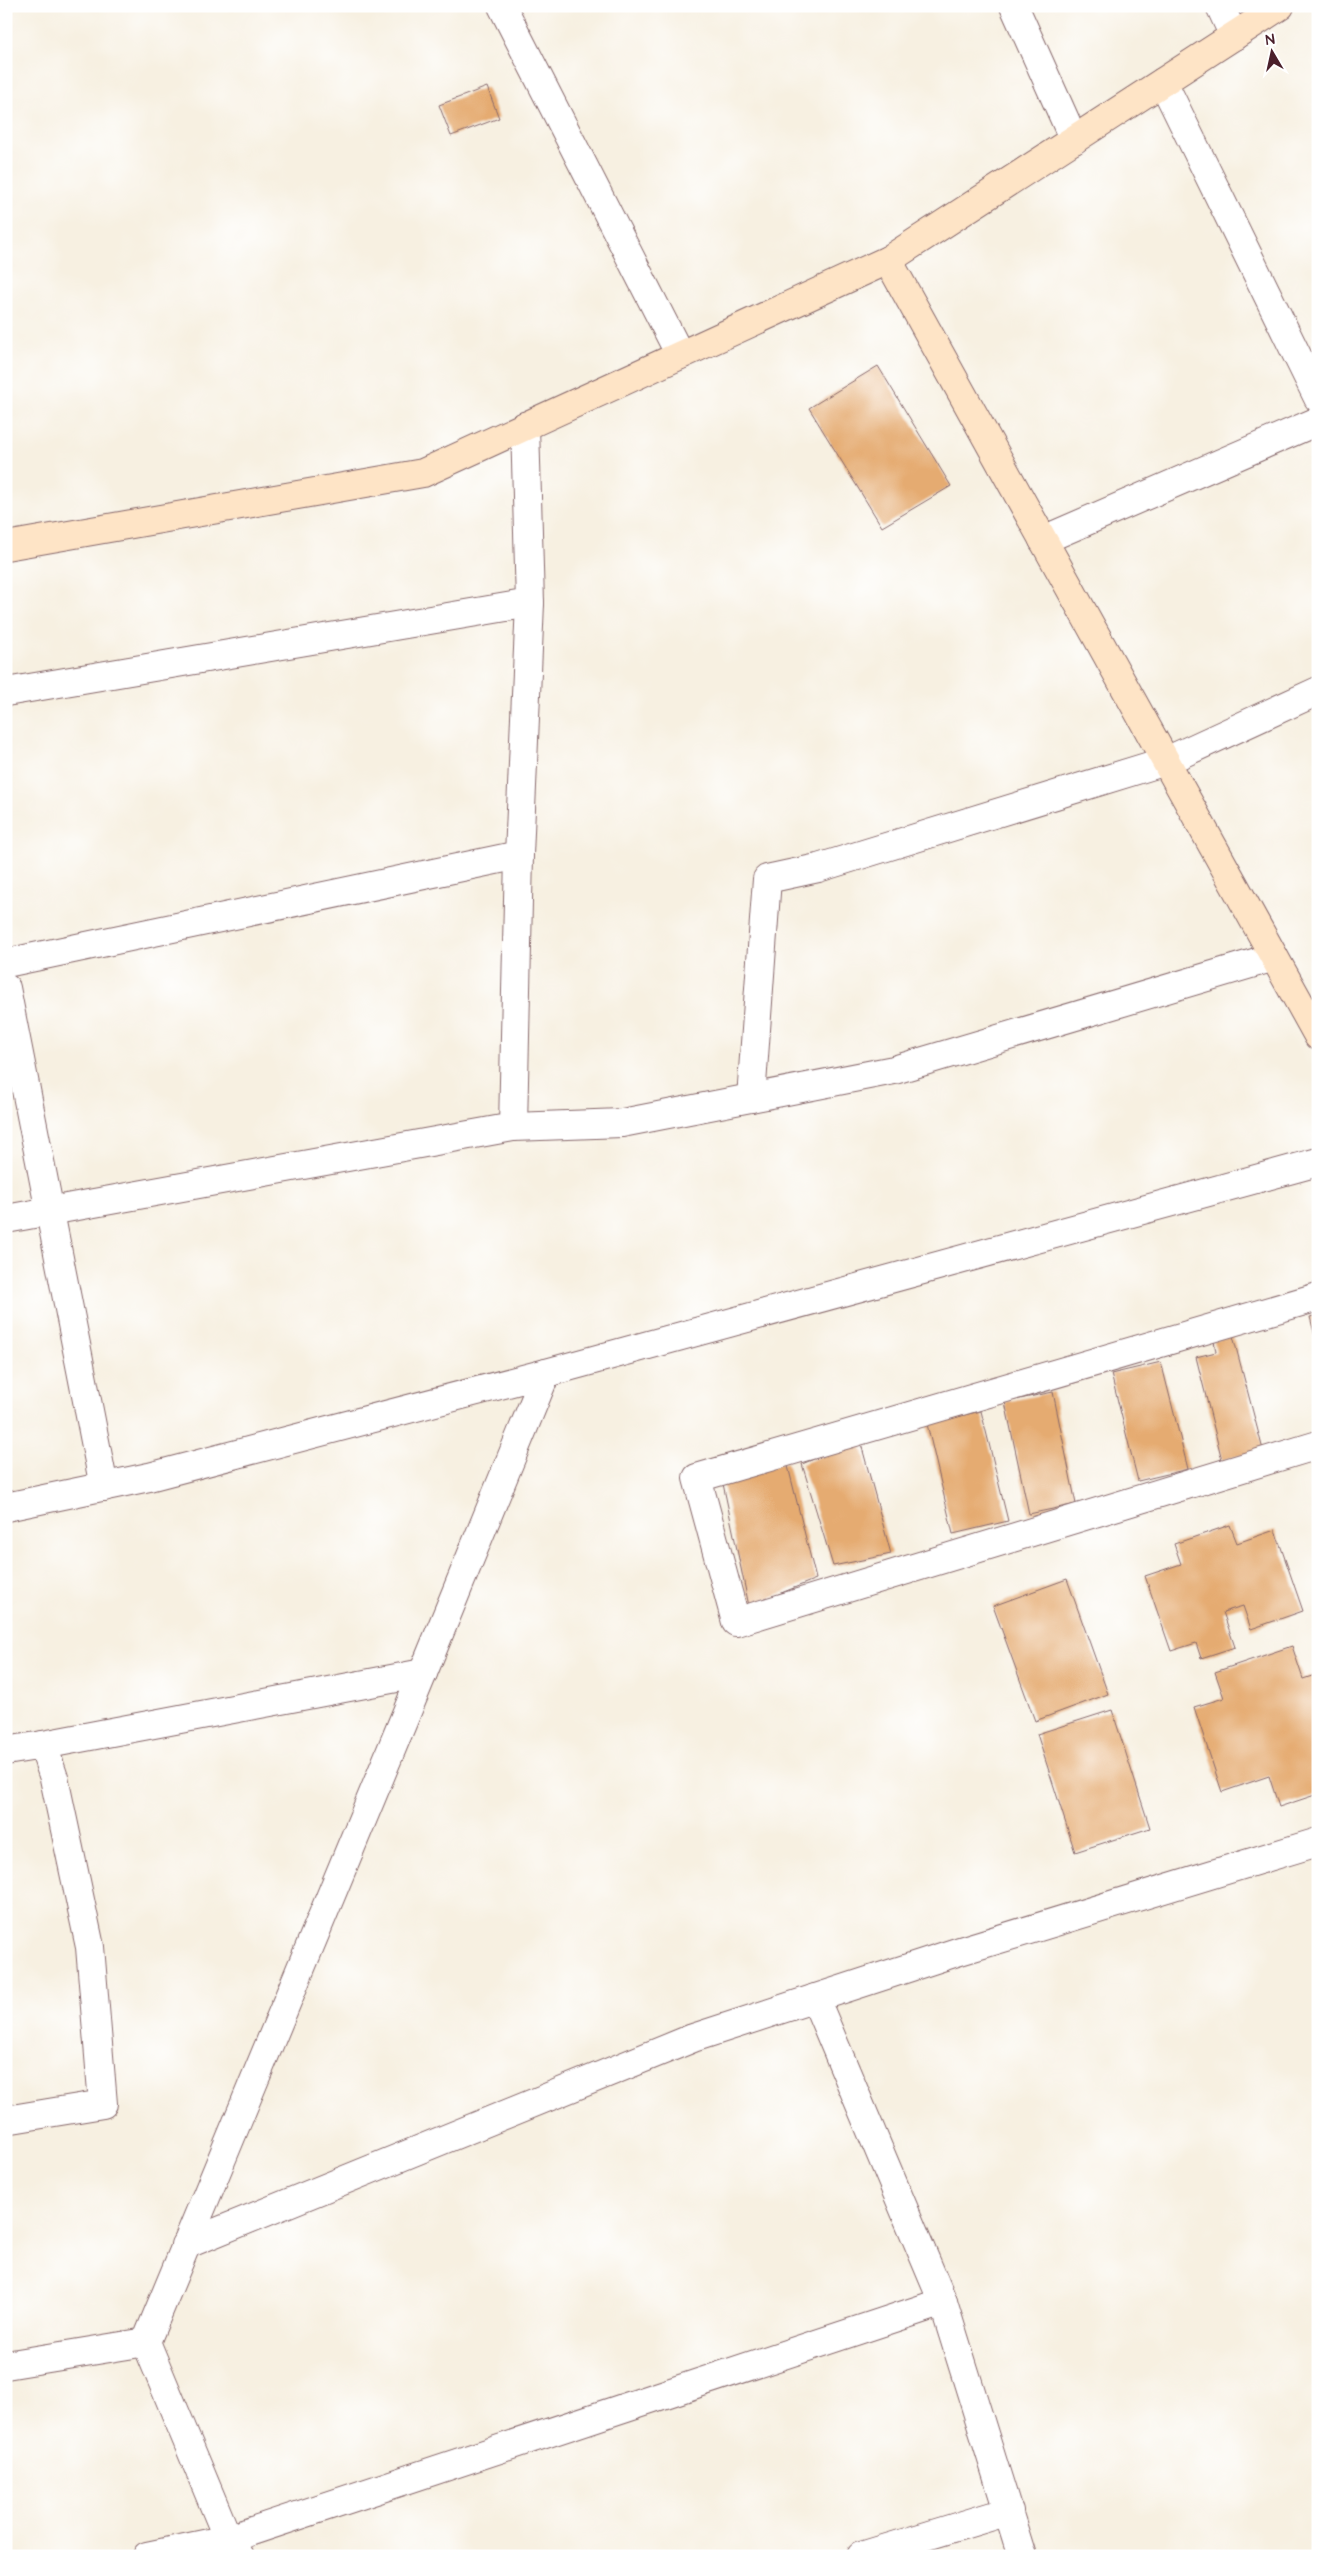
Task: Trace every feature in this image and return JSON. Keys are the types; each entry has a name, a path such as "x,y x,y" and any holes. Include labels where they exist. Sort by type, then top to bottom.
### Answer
{"main road":[{"path":"6,546 423,473 888,260 1280,6"},
{"path":"888,260 1318,1036"}],"street":[{"path":"502,6 680,355"},
{"path":"1014,6 1074,140"},
{"path":"1220,6 1234,36"},
{"path":"1163,82 1318,398"},
{"path":"1043,540 1318,421"},
{"path":"513,1127 520,855 530,603 525,426"},
{"path":"6,692 530,603"},
{"path":"750,1098 767,879 818,868 1166,761 1318,691"},
{"path":"6,963 520,855"},
{"path":"6,1219 513,1127 622,1123 894,1070 1274,957"},
{"path":"6,988 104,1487"},
{"path":"6,1507 158,1475 546,1373 1318,1162"},
{"path":"1318,1297 697,1478 736,1622 1318,1445"},
{"path":"234,2548 146,2342 546,1373"},
{"path":"6,1751 423,1673"},
{"path":"6,2120 103,2104 90,1947 54,1778 43,1745"},
{"path":"186,2246 693,2038 960,1951 1318,1842"},
{"path":"815,1998 943,2302 1022,2556"},
{"path":"147,2556 234,2548 943,2302"},
{"path":"6,2365 146,2342"},
{"path":"861,2556 1008,2511"}],"building":[{"path":"487,87 499,118 451,136 439,105"},
{"path":"878,366 951,486 882,527 809,408"},
{"path":"1318,1315 1318,1344 1317,1344 1310,1317"},
{"path":"1233,1336 1263,1450 1222,1460 1196,1357 1216,1352 1214,1341"},
{"path":"1161,1362 1188,1469 1138,1481 1111,1374"},
{"path":"1053,1392 1076,1504 1029,1514 1005,1402"},
{"path":"981,1411 1008,1521 953,1534 927,1424"},
{"path":"860,1440 891,1554 833,1566 802,1464"},
{"path":"787,1462 816,1579 749,1606 722,1479"},
{"path":"1230,1525 1237,1543 1275,1530 1303,1611 1251,1629 1243,1606 1223,1612 1235,1647 1201,1658 1196,1643 1171,1651 1145,1576 1181,1564 1174,1544"},
{"path":"1067,1579 1108,1694 1035,1721 993,1606"},
{"path":"1292,1646 1303,1679 1318,1674 1318,1756 1314,1757 1318,1770 1318,1794 1279,1807 1269,1776 1222,1792 1194,1707 1224,1698 1215,1672"},
{"path":"1112,1710 1150,1828 1075,1852 1037,1734"}]}
